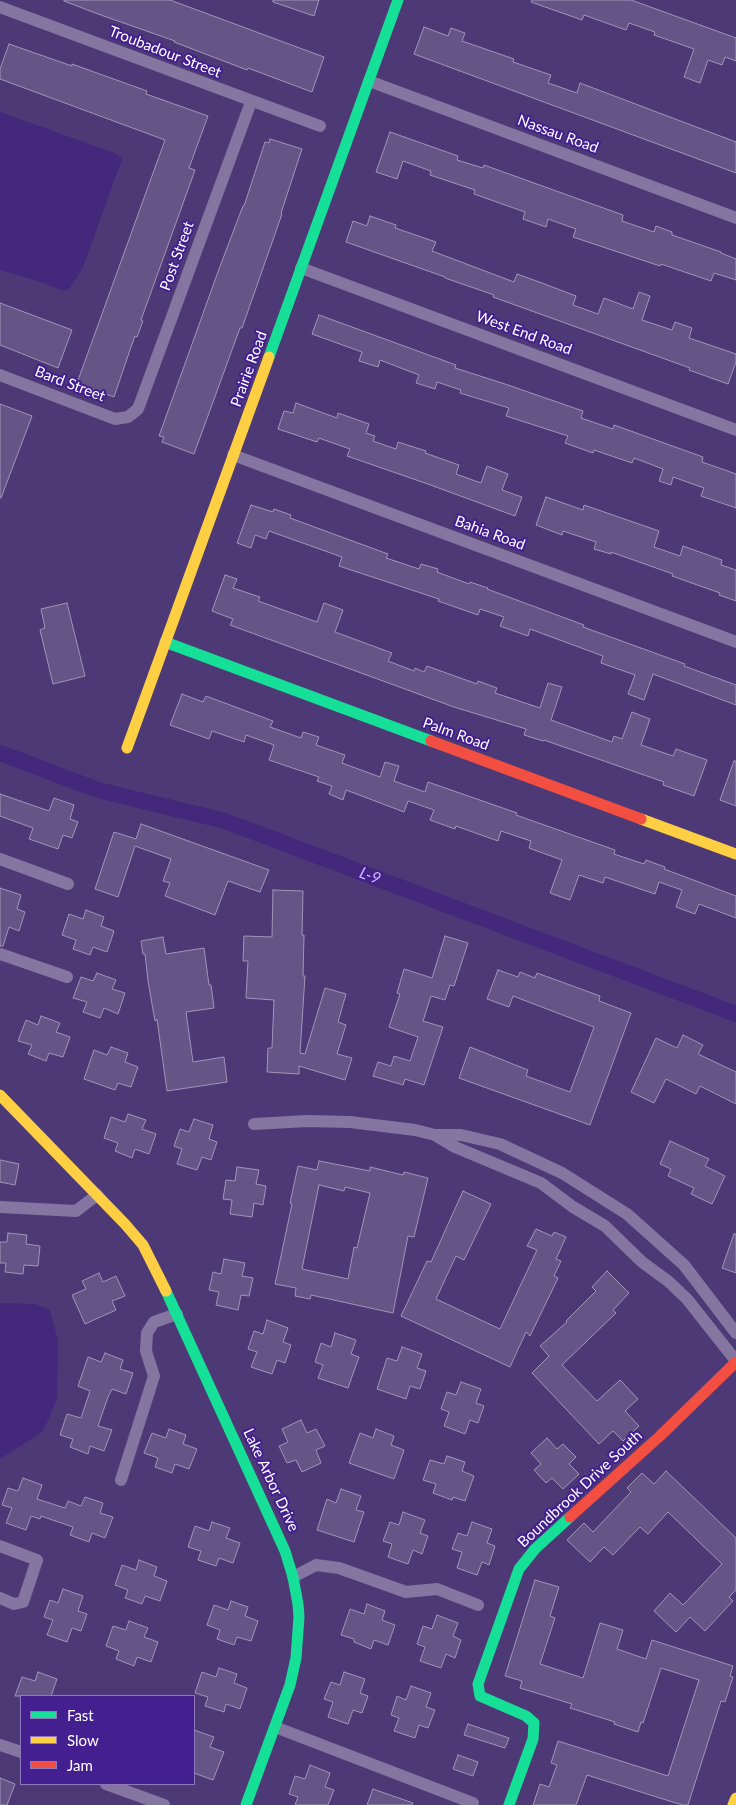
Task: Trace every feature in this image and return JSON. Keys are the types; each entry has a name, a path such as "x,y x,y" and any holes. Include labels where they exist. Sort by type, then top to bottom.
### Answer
{"street":[{"name":"Prairie Road","path":"127,748 398,0"},
{"name":"Troubadour Street","path":"0,7 251,102 320,126"},
{"name":"Nassau Road","path":"369,81 736,218"},
{"name":"Post Street","path":"128,417 138,409 251,102"},
{"name":"West End Road","path":"301,268 736,430"},
{"name":"Bard Street","path":"0,375 115,420 128,417"},
{"name":"Bahia Road","path":"233,455 736,642"},
{"name":"Palm Road","path":"165,642 736,854"},
{"path":"0,859 68,884"},
{"path":"0,954 67,977"},
{"name":"Lake Arbor Drive","path":"0,1095 143,1244 285,1551 293,1577 298,1611 298,1645 290,1685 246,1805"},
{"path":"254,1124 307,1121 350,1122 394,1127 435,1135 461,1135 500,1144 562,1173 627,1214 684,1266 736,1333"},
{"path":"435,1135 455,1147 541,1183 572,1207 605,1226 642,1262 668,1281 687,1299 736,1361"},
{"path":"0,1207 76,1211 97,1195"},
{"path":"121,1480 154,1376 146,1351 147,1333 154,1322 177,1314"},
{"name":"Boundbrook Drive South","path":"509,1805 533,1739 534,1724 526,1716 480,1696 478,1684 519,1570 535,1549 660,1436 736,1361"},
{"path":"0,1546 37,1560 23,1602 14,1604 0,1598"},
{"path":"293,1577 316,1565 339,1568 406,1592 437,1589 478,1604"},
{"path":"275,1727 473,1803"},
{"path":"0,1744 20,1752"},
{"path":"109,1785 164,1805"},
{"path":"734,1805 736,1798"}],"shaded area":[{"path":"0,112 117,154 122,159 83,267 70,288 64,291 0,270"},
{"path":"0,1303 35,1304 50,1310 58,1341 57,1398 46,1425 42,1432 0,1459"}],"building":[{"path":"64,0 170,0 324,57 312,92 248,68 247,70"},
{"path":"273,0 319,0 314,16 273,2"},
{"path":"532,0 631,0 736,38 736,61 725,57 722,65 708,60 700,83 684,77 694,49 654,35 655,32 629,23 626,30 584,15 582,20 531,2"},
{"path":"424,27 448,36 451,28 465,33 462,41 514,59 513,62 551,75 548,83 577,93 580,83 736,142 736,173 414,54"},
{"path":"9,44 147,91 146,94 208,116 189,168 195,170 141,320 143,321 137,337 135,336 114,397 77,383 165,140 0,79 0,69"},
{"path":"390,132 458,156 457,160 483,168 484,165 623,215 622,221 654,232 656,226 672,232 672,235 721,252 736,259 736,280 714,273 711,281 573,237 576,229 548,219 546,227 523,219 525,212 474,194 475,190 430,175 431,171 403,161 397,179 376,172"},
{"path":"270,139 302,149 282,214 242,328 240,328 194,454 162,442 164,437 159,436 219,269 244,206 265,142 269,143"},
{"path":"370,216 396,225 395,228 436,242 432,251 514,282 517,274 576,296 573,305 598,314 604,298 633,309 639,292 650,296 642,320 672,330 675,322 692,328 689,338 736,354 736,362 728,384 689,370 690,368 493,297 494,295 346,242 353,221 367,226"},
{"path":"0,303 72,330 58,368 0,345"},
{"path":"319,315 456,365 455,368 583,411 581,418 613,429 614,425 703,457 702,462 736,474 736,508 701,496 704,488 673,477 671,485 659,481 663,469 634,458 632,463 594,450 593,453 565,443 568,436 506,416 509,408 460,393 461,390 437,382 435,389 416,383 419,375 380,360 378,367 359,361 362,352 312,334"},
{"path":"296,403 337,418 338,413 369,424 366,433 375,436 373,441 396,449 398,442 426,451 425,453 459,465 456,474 481,483 487,466 508,474 502,490 522,497 515,516 347,456 350,449 319,438 317,442 278,429 284,411 293,413"},
{"path":"0,404 32,416 1,498 0,498"},
{"path":"546,497 583,510 584,505 659,531 654,547 680,556 683,546 722,560 721,565 736,570 736,601 719,595 720,593 672,576 673,574 611,552 611,554 594,549 596,542 563,531 562,535 536,525"},
{"path":"251,505 273,512 274,509 291,515 290,518 388,554 386,558 419,569 421,564 438,569 437,572 469,584 470,582 488,588 584,625 583,627 685,664 684,666 736,685 736,705 653,674 644,700 628,694 635,675 601,663 603,656 530,629 528,636 500,626 504,617 480,609 478,615 438,601 439,599 339,566 342,557 269,531 266,539 255,535 251,548 237,543"},
{"path":"225,575 237,579 233,588 260,597 258,601 317,622 324,603 343,610 335,632 392,653 388,661 414,671 415,668 424,672 427,666 477,684 478,681 497,688 495,693 540,708 548,683 562,687 551,720 612,742 614,736 622,739 632,712 650,719 641,745 673,756 676,749 707,760 694,796 663,785 664,782 544,740 524,735 526,729 454,707 230,625 233,619 212,611"},
{"path":"67,603 85,676 53,684 40,630 45,628 41,609"},
{"path":"182,694 203,702 206,696 273,721 270,727 301,738 303,732 319,737 316,745 345,755 342,763 380,777 385,762 399,766 394,781 425,792 428,782 615,850 614,854 644,864 646,860 665,867 664,869 736,896 736,918 699,904 695,914 676,907 682,890 659,882 655,894 605,877 603,883 579,875 570,900 550,893 562,860 529,848 531,841 501,831 498,841 456,826 455,829 430,820 434,810 408,801 404,812 346,790 343,800 329,794 332,786 317,781 319,777 269,760 274,745 246,735 244,742 212,731 209,739 170,725"},
{"path":"734,761 736,761 736,806 720,800"},
{"path":"0,794 49,811 54,798 74,805 70,819 78,822 72,838 63,835 58,849 29,839 33,828 0,816"},
{"path":"141,824 269,870 260,892 228,881 215,915 165,896 170,883 163,881 171,859 135,846 118,897 95,889 114,832 136,839"},
{"path":"0,888 21,895 17,909 25,912 19,931 9,927 3,946 0,946"},
{"path":"273,890 303,891 302,935 304,935 303,976 305,976 300,1053 305,1054 325,988 346,994 338,1022 346,1025 337,1054 352,1058 345,1080 299,1066 299,1074 267,1072 268,1048 272,1048 274,1000 246,998 248,961 243,961 244,936 272,937"},
{"path":"86,910 104,917 101,926 114,931 107,952 93,947 90,955 73,949 76,940 62,935 69,914 83,919"},
{"path":"445,936 468,943 454,986 450,985 445,1000 431,996 423,1021 443,1027 424,1085 405,1079 403,1085 373,1076 378,1062 391,1066 394,1056 410,1061 418,1037 389,1027 400,994 397,993 404,969 432,978"},
{"path":"163,937 166,954 204,948 214,1008 186,1012 193,1062 224,1057 227,1082 167,1091 157,1019 155,1021 145,954 143,954 141,941"},
{"path":"498,970 518,977 520,972 535,978 537,973 600,996 599,1001 631,1013 590,1125 459,1078 470,1047 528,1070 526,1076 570,1092 594,1027 513,996 509,1007 487,999"},
{"path":"97,973 116,980 112,989 125,993 118,1014 104,1008 100,1018 83,1012 87,1002 73,998 81,977 93,981"},
{"path":"41,1016 60,1023 56,1032 70,1037 63,1057 49,1053 46,1061 28,1054 32,1045 18,1041 26,1020 38,1025"},
{"path":"683,1035 703,1045 698,1054 736,1072 736,1104 700,1086 696,1094 666,1079 654,1103 631,1092 656,1038 677,1048"},
{"path":"111,1047 128,1053 125,1062 138,1067 131,1087 118,1083 115,1090 84,1079 94,1050 107,1055"},
{"path":"128,1114 146,1120 142,1129 156,1134 149,1154 135,1149 132,1158 115,1151 118,1143 104,1138 111,1117 125,1122"},
{"path":"194,1119 213,1125 209,1139 217,1142 211,1160 202,1157 197,1170 177,1164 182,1149 174,1146 180,1129 189,1132"},
{"path":"670,1141 709,1159 705,1166 725,1176 712,1204 691,1194 694,1188 668,1176 671,1169 660,1164"},
{"path":"0,1160 19,1164 15,1185 0,1182"},
{"path":"319,1161 370,1171 370,1167 403,1175 404,1172 428,1178 414,1237 408,1236 393,1313 311,1295 310,1299 295,1296 296,1288 275,1284 298,1166 317,1170","holes":["319,1185 344,1191 345,1187 370,1193 357,1248 354,1247 348,1279 302,1269"]},
{"path":"237,1167 259,1170 256,1184 266,1186 263,1205 254,1203 252,1217 230,1214 232,1200 223,1199 226,1180 235,1181"},
{"path":"463,1191 491,1204 464,1260 456,1256 436,1299 500,1329 537,1250 527,1246 536,1229 552,1236 554,1232 566,1237 556,1259 561,1261 554,1276 558,1278 530,1336 526,1332 510,1367 401,1316 427,1261 431,1262"},
{"path":"8,1233 27,1235 26,1244 40,1246 38,1266 24,1265 23,1274 5,1272 6,1263 0,1263 0,1242 7,1242"},
{"path":"734,1234 736,1234 736,1273 722,1268"},
{"path":"224,1259 245,1263 242,1276 253,1278 249,1296 241,1295 238,1310 216,1305 219,1292 209,1290 213,1272 221,1274"},
{"path":"607,1271 629,1293 613,1310 616,1313 562,1365 597,1401 620,1380 638,1399 625,1411 639,1426 623,1441 613,1431 599,1444 532,1373 549,1356 540,1346 567,1322 596,1291 592,1287"},
{"path":"99,1273 103,1282 116,1276 125,1296 112,1301 116,1310 85,1324 72,1295 86,1289 82,1281"},
{"path":"267,1320 288,1328 283,1342 291,1345 285,1363 277,1360 272,1374 251,1367 257,1352 248,1349 254,1331 263,1334"},
{"path":"335,1333 356,1340 351,1354 359,1357 348,1388 318,1378 323,1365 315,1362 321,1343 331,1347"},
{"path":"402,1347 422,1354 417,1368 426,1371 420,1389 410,1386 406,1399 377,1389 387,1358 397,1361"},
{"path":"105,1353 123,1360 120,1369 133,1373 126,1394 112,1389 108,1397 98,1426 112,1430 104,1451 90,1446 88,1454 70,1447 73,1439 60,1435 67,1414 81,1418 90,1391 78,1386 88,1357 101,1362"},
{"path":"461,1382 481,1389 476,1403 484,1406 478,1423 470,1420 465,1434 444,1426 449,1412 441,1409 447,1392 456,1395"},
{"path":"301,1420 307,1433 316,1429 325,1446 316,1450 321,1463 302,1472 296,1460 287,1463 279,1446 288,1442 282,1429"},
{"path":"169,1429 186,1435 183,1444 197,1449 189,1469 175,1464 172,1473 155,1467 158,1458 144,1453 152,1433 166,1438"},
{"path":"376,1429 394,1436 391,1445 404,1450 394,1479 349,1463 360,1433 373,1438"},
{"path":"547,1438 557,1449 563,1444 576,1457 569,1464 579,1474 563,1489 552,1478 546,1483 534,1470 541,1464 531,1453"},
{"path":"447,1456 465,1462 462,1471 474,1476 465,1501 453,1497 452,1500 433,1493 436,1484 423,1480 430,1460 444,1464"},
{"path":"666,1471 736,1538 736,1590 729,1597 733,1601 705,1631 690,1617 676,1632 654,1611 670,1593 683,1605 722,1564 668,1512 648,1534 640,1527 613,1555 604,1547 590,1562 567,1540 584,1523 593,1532 631,1492 627,1488 642,1473 654,1484"},
{"path":"23,1478 42,1485 37,1499 65,1508 68,1501 81,1506 85,1497 103,1503 100,1513 113,1517 105,1538 92,1533 89,1542 70,1535 73,1527 41,1516 40,1519 31,1516 26,1530 6,1523 12,1508 2,1505 8,1488 18,1491"},
{"path":"341,1489 361,1496 356,1510 364,1512 354,1542 317,1530 327,1499 336,1503"},
{"path":"403,1512 425,1520 420,1533 428,1536 422,1554 413,1550 408,1564 388,1557 392,1544 383,1541 390,1522 399,1525"},
{"path":"212,1522 230,1528 226,1538 240,1543 233,1563 219,1558 216,1566 198,1560 201,1551 188,1547 195,1526 209,1531"},
{"path":"472,1522 492,1529 487,1543 495,1546 489,1565 482,1562 477,1575 457,1568 462,1552 452,1549 458,1533 467,1536"},
{"path":"139,1560 157,1567 154,1576 167,1581 160,1601 145,1596 142,1604 125,1598 128,1590 115,1585 122,1565 136,1570"},
{"path":"535,1580 559,1587 550,1616 555,1618 540,1664 583,1678 600,1623 623,1630 617,1649 646,1659 652,1640 733,1666 730,1676 733,1677 725,1702 721,1701 688,1805 682,1805 587,1775 576,1805 533,1805 540,1784 549,1787 557,1765 551,1763 558,1741 668,1776 699,1680 661,1668 643,1723 641,1722 638,1732 614,1724 615,1722 570,1708 572,1704 520,1688 522,1681 505,1676"},
{"path":"63,1589 83,1596 78,1611 87,1614 81,1631 72,1628 67,1642 47,1635 53,1620 44,1617 50,1600 58,1603"},
{"path":"231,1601 248,1607 245,1616 258,1621 251,1641 237,1637 234,1645 217,1639 220,1630 207,1625 214,1605 228,1610"},
{"path":"367,1604 385,1611 382,1620 395,1625 388,1645 374,1640 371,1649 354,1642 354,1639 341,1635 350,1609 364,1614"},
{"path":"437,1615 458,1623 453,1636 461,1640 455,1658 446,1654 441,1668 420,1661 425,1647 417,1644 423,1626 432,1629"},
{"path":"129,1621 148,1628 144,1637 158,1642 151,1662 137,1657 134,1666 116,1659 119,1651 106,1646 113,1626 126,1630"},
{"path":"219,1668 237,1674 234,1683 247,1688 240,1709 226,1704 224,1712 205,1706 208,1697 195,1693 202,1672 216,1677"},
{"path":"38,1672 57,1679 51,1695 15,1696 22,1677 35,1681"},
{"path":"344,1672 365,1679 360,1693 368,1696 362,1713 353,1710 348,1724 328,1717 333,1702 324,1699 331,1682 340,1685"},
{"path":"411,1686 431,1693 426,1707 435,1710 428,1728 419,1725 415,1738 394,1731 399,1718 391,1715 397,1696 406,1700"},
{"path":"468,1724 509,1738 505,1748 464,1735"},
{"path":"195,1730 214,1737 210,1747 224,1752 213,1780 195,1773"},
{"path":"458,1755 478,1762 473,1776 453,1769"},
{"path":"310,1765 330,1773 325,1787 334,1790 328,1805 295,1805 298,1797 289,1794 295,1776 305,1779"},
{"path":"0,1778 15,1784 7,1805 0,1805"},
{"path":"373,1789 413,1803 412,1805 367,1805"}],"waterway":[{"name":"L-9","path":"0,753 98,790 225,821 736,1014"}],"traffic: fast":[{"path":"269,357 398,0"},
{"path":"165,642 431,741"},
{"path":"166,1291 285,1551 293,1577 298,1604 296,1658 290,1685 246,1805"},
{"path":"509,1805 533,1739 534,1723 526,1716 480,1696 478,1684 519,1569 535,1549 570,1517"}],"traffic: slow":[{"path":"127,748 269,357"},
{"path":"641,819 736,854"},
{"path":"0,1095 143,1245 166,1291"},
{"path":"733,1805 736,1798"}],"traffic: jam":[{"path":"431,741 641,819"},
{"path":"570,1517 660,1436 736,1362"}]}
